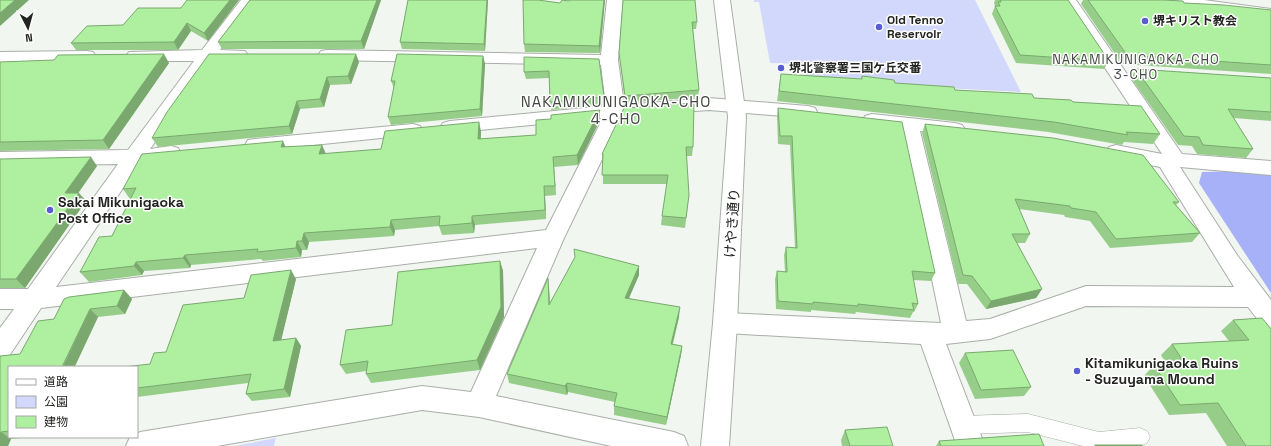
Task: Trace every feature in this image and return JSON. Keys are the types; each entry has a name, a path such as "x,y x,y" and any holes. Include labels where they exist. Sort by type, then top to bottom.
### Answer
{"street":[{"path":"0,348 132,157 206,55 249,0"},
{"path":"478,405 553,238 616,110 609,60 615,0"},
{"name":"けやき通り","path":"715,446 725,323 737,116 722,0"},
{"path":"1068,0 1171,161 1220,248 1254,297 1271,318"},
{"path":"1170,0 1224,4 1271,14"},
{"path":"0,57 254,55"},
{"path":"309,55 403,55 609,60"},
{"path":"1114,70 1138,72"},
{"path":"236,147 616,110 709,104 736,105 824,114"},
{"path":"855,118 971,131"},
{"path":"909,124 956,333"},
{"path":"1100,149 1171,161 1271,168"},
{"path":"0,159 132,157 188,152"},
{"path":"0,299 34,299 553,238"},
{"path":"725,323 930,334 956,333 990,329 1086,296 1254,297"},
{"path":"930,334 967,436"},
{"path":"140,446 422,398 478,405 674,446"}],"lane":[{"path":"967,436 1028,423 1099,441 1140,437"}],"green space":[{"path":"754,0 975,0 1021,92 804,81 802,64 770,63 759,2 754,2"},
{"path":"276,438 274,446 235,446"}],"shaded area":[{"path":"1202,172 1271,172 1271,293 1199,183"}],"building":[{"path":"0,0 15,0 0,13"},
{"path":"187,0 230,0 204,33 187,23 174,42 71,43 87,26 123,25 138,8 181,8"},
{"path":"250,0 377,0 361,41 218,42"},
{"path":"408,0 487,0 484,44 400,42"},
{"path":"523,0 538,0 560,3 562,0 604,0 599,46 524,44"},
{"path":"623,0 695,0 697,22 692,22 699,90 625,96 619,53"},
{"path":"1000,0 1068,0 1109,61 1020,55 995,6 1000,6 998,2 1001,2"},
{"path":"1088,0 1183,1 1184,3 1224,5 1271,10 1271,65 1127,55"},
{"path":"164,54 103,140 0,142 0,62 54,60 58,55"},
{"path":"209,54 356,54 348,76 327,77 320,99 297,101 289,126 152,138 167,112"},
{"path":"397,54 483,56 480,109 388,117 395,81 391,81"},
{"path":"524,57 599,59 604,97 550,102 549,71 524,72"},
{"path":"1136,69 1271,78 1271,112 1228,109 1253,149 1203,145 1199,137 1184,136"},
{"path":"781,74 862,79 862,76 894,80 895,83 954,87 955,90 1032,94 1034,98 1141,106 1160,134 1126,132 1128,135 1054,122 779,91"},
{"path":"694,103 693,147 686,147 689,195 686,218 662,216 668,175 602,175 602,154 624,108"},
{"path":"778,108 902,122 935,273 912,271 918,304 912,303 914,310 858,304 858,306 778,301 777,271 787,272 786,247 797,248 792,136 780,136"},
{"path":"600,110 577,155 553,157 555,186 544,186 545,210 472,216 472,223 439,226 440,216 391,220 390,227 304,233 302,241 297,241 296,248 257,252 258,249 185,255 183,258 136,262 134,266 80,272 99,237 112,236 136,188 123,189 142,154 283,141 281,147 322,145 319,154 381,149 385,131 479,122 478,139 536,135 536,120 551,119 551,115"},
{"path":"925,124 1053,138 1143,155 1179,202 1173,202 1200,233 1116,239 1096,212 1071,208 1070,206 1015,199 1030,234 1012,234 1042,289 991,301 972,276 963,275"},
{"path":"91,157 65,193 79,193 16,279 0,279 0,159"},
{"path":"574,249 639,266 625,298 680,307 671,344 682,346 667,417 614,406 617,393 567,383 565,386 507,374 548,278 549,305 575,257"},
{"path":"500,261 501,307 477,360 366,374 368,361 340,365 346,330 392,325 398,272"},
{"path":"291,270 273,341 296,338 284,389 246,394 251,374 138,388 138,366 133,366 150,364 154,353 166,352 183,305 244,298 251,275"},
{"path":"124,290 117,306 90,309 62,366 8,366 8,431 0,433 0,356 20,354 38,321 54,319 64,299 69,297"},
{"path":"1262,318 1271,329 1271,446 1246,446 1218,403 1180,405 1154,365 1185,364 1172,344 1249,340 1233,320"},
{"path":"1013,350 1031,387 981,390 965,353"},
{"path":"887,427 893,446 850,446 845,430"},
{"path":"1039,434 1044,446 941,446 939,441"},
{"path":"1142,445 1142,446 1095,446"}],"place":[{"name":"堺キリスト教会","path":"1145,21"},
{"name":"Old Tenno Reservoir","path":"879,27"},
{"name":"堺北警察署三国ケ丘交番","path":"781,68"},
{"name":"Sakai Mikunigaoka Post Office","path":"50,210"},
{"name":"Kitamikunigaoka Ruins - Suzuyama Mound","path":"1077,371"}],"district":[{"name":"NAKAMIKUNIGAOKA-CHO 3-CHO","path":"1136,66"},
{"name":"NAKAMIKUNIGAOKA-CHO 4-CHO","path":"616,110"}]}
